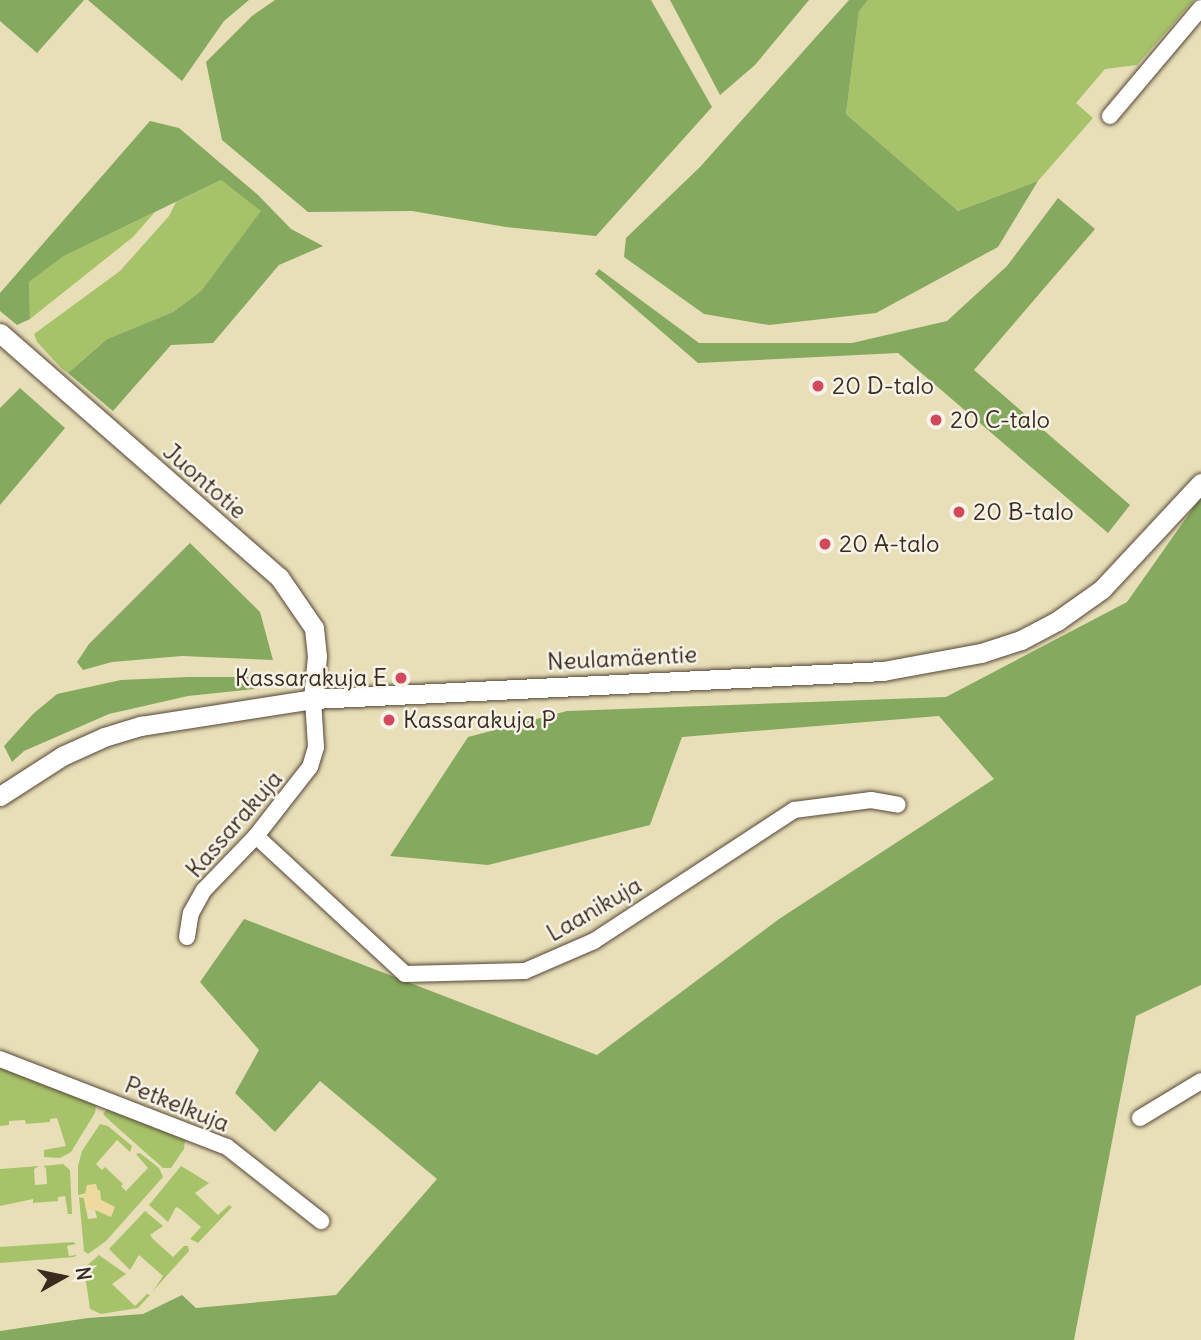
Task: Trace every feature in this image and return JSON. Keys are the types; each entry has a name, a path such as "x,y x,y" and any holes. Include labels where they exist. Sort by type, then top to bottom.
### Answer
{"street":[{"path":"1110,116 1201,8"},
{"name":"Juontotie","path":"0,333 279,577 314,628 317,656 313,699"},
{"name":"Neulamäentie","path":"0,796 62,756 104,737 141,726 313,699 883,671 981,653 1021,640 1057,621 1102,589 1201,483"},
{"name":"Kassarakuja","path":"187,937 191,913 204,890 256,836 310,767 316,747 313,699"},
{"name":"Laanikuja","path":"256,836 405,974 525,971 594,941 794,810 871,800 898,804"},
{"name":"Petkelkuja","path":"0,1059 227,1147 321,1221"},
{"path":"1140,1118 1201,1080"}],"green space":[{"path":"0,0 84,0 37,53 0,21"},
{"path":"88,0 249,0 224,21 182,81"},
{"path":"275,0 651,0 712,107 596,236 506,227 412,211 308,212 222,140 206,62 252,16"},
{"path":"670,0 809,0 755,65 720,95"},
{"path":"849,0 868,0 859,11 846,114 958,211 1038,181 998,247 876,313 769,325 704,314 624,257 626,238 700,167"},
{"path":"868,0 1194,0 1137,65 1105,69 1076,103 1093,118 1038,181 958,211 846,114 859,10"},
{"path":"150,121 179,128 258,195 291,229 323,246 279,265 213,343 171,345 113,411 68,373 107,339 173,312 201,291 261,211 221,180 64,256 29,282 30,319 17,325 0,311 0,293"},
{"path":"221,180 262,211 201,291 173,312 107,339 68,373 62,369 37,342 34,334 120,271 169,216 176,202"},
{"path":"1058,198 1095,229 974,370 1130,505 1108,533 898,353 698,363 595,274 599,269 699,343 852,343 947,321 1007,266"},
{"path":"155,212 133,237 30,319 29,282 64,256"},
{"path":"20,388 65,428 0,505 0,408"},
{"path":"1201,497 1201,985 1136,1016 1074,1340 0,1340 0,1331 88,1318 143,1314 182,1295 196,1308 336,1295 437,1179 320,1081 275,1132 235,1093 259,1050 200,982 244,919 597,1055 779,919 994,779 939,716 682,737 650,825 488,865 390,856 468,737 567,711 946,697 1127,602"},
{"path":"190,543 260,612 273,660 182,656 112,662 83,670 77,662 89,644"},
{"path":"255,677 255,689 188,696 109,714 24,751 12,762 4,746 33,714 57,694 121,680"},
{"path":"0,1068 96,1105 95,1113 71,1152 60,1158 44,1157 44,1150 66,1146 57,1118 50,1119 50,1122 26,1124 25,1120 9,1121 9,1125 0,1126"},
{"path":"107,1109 185,1140 184,1149 171,1168 163,1168 110,1121 103,1114"},
{"path":"100,1124 108,1126 132,1146 130,1152 117,1140 96,1164 102,1170 105,1167 123,1184 121,1186 126,1191 148,1168 136,1154 140,1153 159,1168 163,1177 106,1241 88,1254 84,1251 79,1197 84,1198 88,1219 97,1218 95,1210 115,1207 101,1200 100,1190 78,1195 78,1166 82,1151"},
{"path":"63,1164 70,1170 72,1214 68,1214 65,1196 58,1197 58,1201 33,1203 33,1199 0,1206 0,1169 39,1166 34,1169 35,1185 47,1184 46,1168 43,1166"},
{"path":"181,1166 209,1183 195,1193 218,1215 229,1205 232,1207 198,1243 190,1239 201,1227 180,1209 176,1207 168,1222 149,1205"},
{"path":"145,1211 163,1226 150,1235 153,1239 173,1257 184,1246 188,1246 189,1251 153,1291 163,1276 139,1255 130,1270 109,1249"},
{"path":"73,1242 76,1244 67,1246 69,1256 77,1255 74,1257 0,1263 0,1247"},
{"path":"99,1255 126,1274 112,1284 135,1306 147,1294 150,1295 138,1308 101,1314 90,1309 84,1268"}],"sand":[{"path":"96,1184 101,1200 115,1207 111,1217 95,1210 86,1210 84,1198 79,1197 85,1194 87,1185"}],"place":[{"name":"20 D-talo","path":"818,386"},
{"name":"20 C-talo","path":"936,420"},
{"name":"20 B-talo","path":"959,512"},
{"name":"20 A-talo","path":"825,544"},
{"name":"Kassarakuja E","path":"401,678"},
{"name":"Kassarakuja P","path":"389,720"}]}
